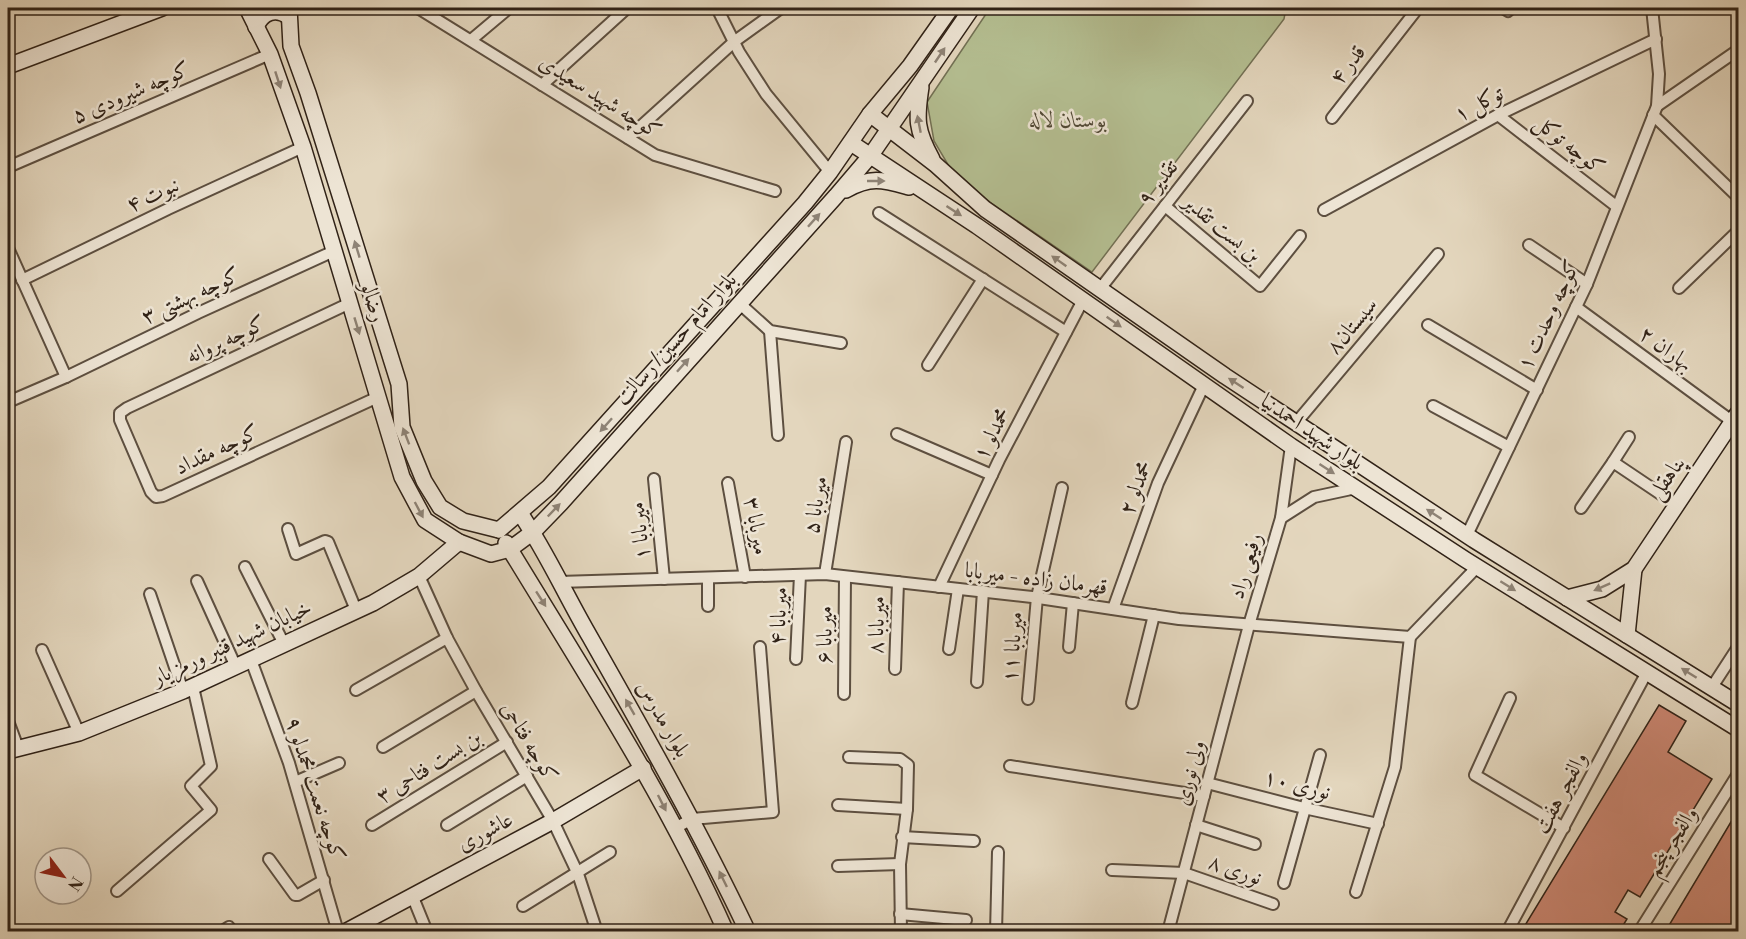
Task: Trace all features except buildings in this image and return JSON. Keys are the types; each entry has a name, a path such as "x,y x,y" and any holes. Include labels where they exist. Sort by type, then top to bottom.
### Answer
{"main road":[{"path":"8,66 162,8"},
{"name":"رضالو","path":"247,8 270,54 303,147 402,477 425,520 459,542 491,554 510,549"},
{"name":"بلوار امام حسین/ رسالت","path":"499,530 549,487 806,203 951,8"},
{"name":"بلوار امام حسین/ رسالت","path":"510,549 533,532 836,196 871,155 972,8"},
{"path":"256,27 261,18 269,12 289,12"},
{"name":"رضالو","path":"289,12 291,46 308,93 399,384 402,427 424,481 440,507 463,521 499,530"},
{"path":"922,82 916,118 923,144 935,164"},
{"name":"بلوار شهید احمدنیا","path":"870,114 935,164 985,209 1296,423 1467,535 1738,704"},
{"name":"بلوار شهید احمدنیا","path":"851,143 977,226 1291,446 1477,567 1738,729"},
{"path":"836,196 862,181 887,181 920,189"},
{"name":"پناهقلی","path":"1567,598 1602,589 1634,569 1736,418"},
{"name":"بلوار مدرس","path":"520,513 533,532 692,819 748,932"},
{"name":"بلوار مدرس","path":"499,530 643,768 706,888 726,932"},
{"name":"خیابان شهید قنبر ورمزیار","path":"13,750 79,733 188,689 244,663 356,610 419,576 459,542"},
{"name":"پناهقلی","path":"1627,635 1634,569"},
{"name":"عاشوری","path":"345,932 553,821 643,768"}],"street":[{"name":"کوچه شهید سعیدی","path":"418,8 655,155 775,191"},
{"path":"471,40 509,8"},
{"path":"542,85 627,8"},
{"path":"717,8 739,52 766,94 830,171"},
{"path":"628,138 735,41 781,8"},
{"name":"قدر ۴","path":"1332,118 1418,8"},
{"path":"1652,8 1659,74 1655,110 1738,197"},
{"name":"توکل ۱","path":"1324,210 1498,115 1656,39"},
{"path":"1655,110 1738,50"},
{"name":"کوچه شیرودی ۵","path":"8,167 270,54"},
{"name":"۹ تقدیر","path":"1100,289 1247,101"},
{"name":"کوچه وحدت ۱","path":"1467,535 1587,284 1655,110"},
{"name":"کوچه توکل","path":"1498,115 1616,206"},
{"name":"نبوت ۴","path":"22,280 168,208 303,147"},
{"name":"بن بست تقدیر","path":"1165,206 1260,286 1300,236"},
{"path":"879,213 1066,332"},
{"path":"1679,288 1738,231"},
{"path":"1529,245 1587,284"},
{"name":"کوچه بهشتی ۳","path":"8,402 334,251"},
{"path":"8,252 66,377"},
{"name":"سیستان۸","path":"1296,423 1438,254"},
{"path":"928,364 983,279"},
{"name":"محمدلو ۱","path":"939,586 992,476 1083,300"},
{"name":"کوچه پروانه","path":"120,414 127,408 350,303"},
{"path":"739,303 770,331 842,343"},
{"name":"بهاران ۲","path":"1576,307 1736,418"},
{"path":"1428,326 1536,390"},
{"path":"770,331 778,435"},
{"name":"محمدلو ۲","path":"1113,609 1158,483 1204,385"},
{"name":"کوچه مقداد","path":"120,414 120,420 151,492 156,497 163,496 378,397"},
{"path":"1433,406 1509,447"},
{"path":"897,434 992,476"},
{"path":"1581,508 1629,437"},
{"name":"میربابا ۵","path":"825,574 846,442"},
{"name":"رفیعی راد","path":"1249,625 1281,518 1291,446"},
{"path":"1613,462 1677,505"},
{"name":"میربابا ۱","path":"654,479 664,579"},
{"name":"میربابا ۳","path":"728,483 745,577"},
{"name":"میربابا ۱۱","path":"1028,699 1037,597 1062,488"},
{"name":"رفیعی راد","path":"1281,518 1314,497 1356,488"},
{"path":"288,529 296,554 328,542 356,610"},
{"path":"245,567 284,644"},
{"path":"1356,892 1395,767 1410,637 1477,567"},
{"name":"قهرمان زاده - میربابا","path":"559,582 825,574 1037,597 1154,615 1249,625 1410,637"},
{"name":"میربابا ۴","path":"796,659 801,575"},
{"name":"کوچه فتاحی","path":"419,576 447,638 553,821 578,874 596,931"},
{"name":"میربابا ۶","path":"844,694 845,576"},
{"path":"708,578 708,606"},
{"name":"کوچه نعمت محمدلو ۹","path":"197,581 244,663 295,782 338,932"},
{"name":"میربابا ۸","path":"895,669 898,582"},
{"path":"949,649 958,589"},
{"path":"977,682 983,591"},
{"path":"117,891 211,810 191,786 211,766 188,689 150,594"},
{"path":"1069,647 1073,603"},
{"path":"1132,703 1154,615"},
{"name":"ولی نوری","path":"1168,932 1249,625"},
{"path":"356,690 447,638"},
{"path":"675,828 692,819 773,813 760,647"},
{"path":"1712,687 1738,647"},
{"path":"42,650 79,733"},
{"name":"والفجر هفت","path":"1507,932 1647,672"},
{"path":"383,747 476,690"},
{"path":"1510,698 1475,775 1564,828"},
{"path":"8,721 13,750"},
{"name":"بن بست فتاحی ۳","path":"372,825 507,742"},
{"path":"1284,882 1320,755"},
{"path":"849,757 900,759 908,765 907,809 900,864 901,932"},
{"path":"295,782 339,764"},
{"path":"1010,766 1204,796"},
{"name":"والفجر پنجم","path":"1639,932 1738,774"},
{"path":"447,825 527,776"},
{"name":"نوری ۱۰","path":"1207,783 1378,824"},
{"path":"838,805 907,809"},
{"path":"1197,825 1255,844"},
{"path":"902,837 974,841"},
{"path":"523,906 578,874 610,852"},
{"path":"996,932 998,852"},
{"path":"269,859 295,895 324,880"},
{"path":"838,866 900,864"},
{"name":"نوری ۸","path":"1112,870 1184,873 1273,904"},
{"path":"412,895 427,932"},
{"path":"900,914 966,920"},
{"path":"221,932 229,927 233,932"}],"green space":[{"name":"بوستان لاله","path":"990,8 1286,8 1284,19 1092,272 965,185 950,168 934,141 927,102"}]}
